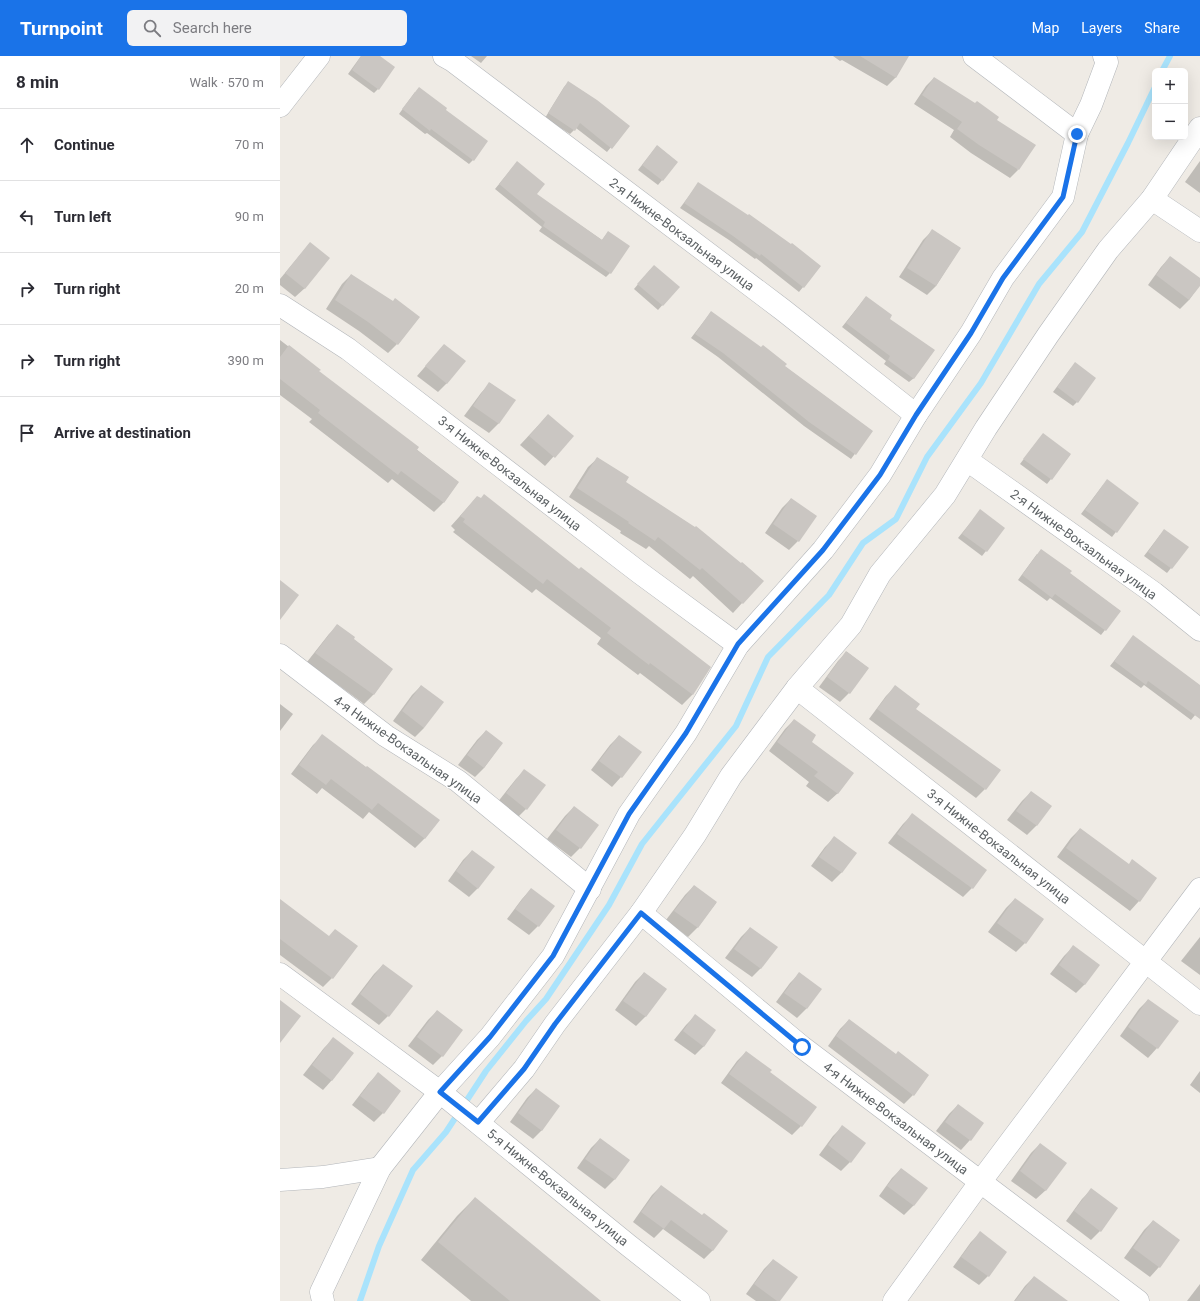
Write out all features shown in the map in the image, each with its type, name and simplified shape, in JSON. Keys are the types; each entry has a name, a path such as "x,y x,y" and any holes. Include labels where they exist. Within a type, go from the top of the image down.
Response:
{"street":[{"path":"280,106 319,56"},
{"name":"2-я Нижне-Вокзальная улица","path":"444,56 770,301 916,415"},
{"path":"974,56 1077,134"},
{"path":"323,1301 321,1292 380,1168 440,1092 490,1037 553,956 629,814 686,733 738,644 823,550 880,475 916,415 971,333 1003,278 1063,197 1077,134 1091,105 1107,62 1104,56"},
{"path":"478,1122 524,1069 555,1024 641,913 695,836 731,776 797,688 851,625 880,574 945,495 1048,334 1108,250 1152,199 1200,128"},
{"path":"1152,199 1200,231"},
{"name":"3-я Нижне-Вокзальная улица","path":"280,305 348,349 640,573 738,644"},
{"name":"2-я Нижне-Вокзальная улица","path":"967,460 1154,593 1200,630"},
{"name":"4-я Нижне-Вокзальная улица","path":"280,655 386,736 458,781 590,889"},
{"name":"3-я Нижне-Вокзальная улица","path":"797,688 1200,1004"},
{"path":"894,1301 981,1181 1200,889"},
{"name":"4-я Нижне-Вокзальная улица","path":"641,913 802,1047 1138,1301"},
{"name":"5-я Нижне-Вокзальная улица","path":"280,974 440,1092 699,1301"},
{"path":"280,1180 323,1177 380,1168"}],"building":[{"path":"361,56 380,56 395,67 379,90 352,70"},
{"path":"860,56 909,56 896,78"},
{"path":"934,77 975,103 977,101 999,117 997,120 1036,145 1019,170 979,145 957,129 962,122 922,95"},
{"path":"568,81 597,100 630,126 612,149 580,123 575,131 548,113"},
{"path":"419,87 447,108 446,110 488,141 474,161 431,129 430,131 402,109"},
{"path":"657,145 678,162 663,181 642,165"},
{"path":"517,161 545,184 537,194 602,240 608,231 630,246 611,274 543,226 545,222 499,184"},
{"path":"698,182 748,215 749,214 791,244 792,243 821,266 804,288 761,254 760,256 684,203"},
{"path":"932,229 961,248 936,286 907,268"},
{"path":"310,242 330,258 305,289 285,273"},
{"path":"1170,256 1200,278 1200,286 1189,300 1156,275"},
{"path":"654,265 680,287 663,306 637,284"},
{"path":"351,274 393,301 395,298 420,317 398,345 368,322 335,300"},
{"path":"866,296 892,315 890,319 935,350 914,379 888,360 890,356 846,323"},
{"path":"711,311 761,347 763,345 787,364 785,366 873,431 856,455 809,422 723,353 695,334"},
{"path":"444,344 466,361 447,384 425,366"},
{"path":"289,345 321,370 319,371 419,447 417,450 459,482 444,503 401,471 398,475 318,413 320,410 280,379 280,357"},
{"path":"1075,362 1096,378 1078,403 1057,387"},
{"path":"489,382 516,400 499,424 473,406"},
{"path":"548,414 574,436 555,458 529,436"},
{"path":"1043,433 1071,454 1052,480 1023,459"},
{"path":"597,457 629,477 626,482 695,527 696,526 764,581 743,604 702,568 700,570 658,537 655,541 577,488"},
{"path":"1107,479 1139,503 1117,533 1085,510"},
{"path":"484,494 579,569 581,567 711,667 693,695 650,663 649,665 607,633 611,628 547,579 543,584 463,522 465,519 460,516 477,496 481,498"},
{"path":"791,498 817,516 799,542 773,524"},
{"path":"980,509 1005,528 987,552 962,534"},
{"path":"1164,529 1189,547 1172,569 1148,552"},
{"path":"1041,549 1072,571 1070,573 1121,611 1106,631 1055,594 1052,598 1022,575"},
{"path":"280,580 299,595 280,620"},
{"path":"337,624 393,669 374,695 315,653"},
{"path":"1133,635 1200,685 1200,719 1148,681 1146,685 1114,661"},
{"path":"846,651 869,668 850,694 827,677"},
{"path":"421,685 444,702 424,728 402,711"},
{"path":"895,685 920,704 916,709 1001,770 986,790 877,709"},
{"path":"794,719 816,735 812,742 854,773 838,794 814,776 818,772 777,742"},
{"path":"486,730 503,743 484,768 467,755"},
{"path":"322,734 440,820 425,839 378,803 372,810 331,779 326,785 299,765"},
{"path":"619,735 642,752 622,778 599,761"},
{"path":"524,769 546,785 527,810 506,793"},
{"path":"1031,791 1052,806 1037,826 1016,811"},
{"path":"574,806 599,825 581,849 556,830"},
{"path":"912,813 987,870 973,889 897,834"},
{"path":"1080,828 1129,864 1132,859 1157,878 1140,902 1066,848"},
{"path":"834,836 857,853 842,873 819,857"},
{"path":"472,850 495,867 478,889 456,871"},
{"path":"694,885 717,902 698,928 674,911"},
{"path":"531,888 555,906 539,927 515,909"},
{"path":"1015,898 1044,919 1026,944 997,923"},
{"path":"280,899 329,936 335,929 358,946 333,979 280,939"},
{"path":"750,927 778,947 761,969 734,949"},
{"path":"1073,945 1100,965 1085,985 1059,965"},
{"path":"383,964 413,986 389,1017 360,994"},
{"path":"644,972 667,989 646,1017 623,1001"},
{"path":"799,972 822,989 807,1009 784,993"},
{"path":"1148,999 1179,1021 1158,1049 1128,1027"},
{"path":"280,1000 301,1016 280,1043"},
{"path":"437,1010 463,1030 443,1057 417,1037"},
{"path":"695,1014 716,1030 704,1047 683,1031"},
{"path":"849,1019 896,1054 898,1051 929,1075 914,1096 836,1036"},
{"path":"333,1037 354,1053 332,1081 312,1065"},
{"path":"746,1051 772,1070 770,1072 817,1107 802,1127 729,1074"},
{"path":"378,1072 401,1091 384,1114 360,1096"},
{"path":"536,1088 560,1106 542,1131 518,1113"},
{"path":"958,1104 984,1123 971,1141 945,1122"},
{"path":"842,1125 866,1143 851,1163 828,1145"},
{"path":"600,1138 630,1160 615,1180 585,1159"},
{"path":"1040,1143 1067,1163 1046,1191 1020,1171"},
{"path":"901,1168 928,1188 914,1206 887,1186"},
{"path":"661,1185 702,1215 704,1213 728,1231 713,1251 671,1220 664,1229 641,1212"},
{"path":"1091,1188 1118,1208 1101,1232 1074,1211"},
{"path":"475,1197 601,1301 510,1301 438,1242"},
{"path":"1153,1220 1180,1240 1160,1268 1133,1248"},
{"path":"980,1231 1007,1252 989,1277 961,1257"},
{"path":"773,1259 798,1277 780,1301 777,1301 754,1284"},
{"path":"1034,1276 1068,1301 1015,1301"}],"waterway":[{"path":"1164,68 1170,56"},
{"path":"360,1301 379,1246 413,1170 446,1132 486,1071 526,1021 546,999 609,905 642,844 736,726 768,657 829,595 863,543 896,519 927,457 981,383 1039,284 1082,232 1152,93"}],"route":[{"path":"802,1047 641,913 555,1024 524,1069 478,1122 440,1092 490,1037 553,956 629,814 686,733 738,644 823,550 880,475 916,415 971,333 1003,278 1063,197 1077,134"}]}
